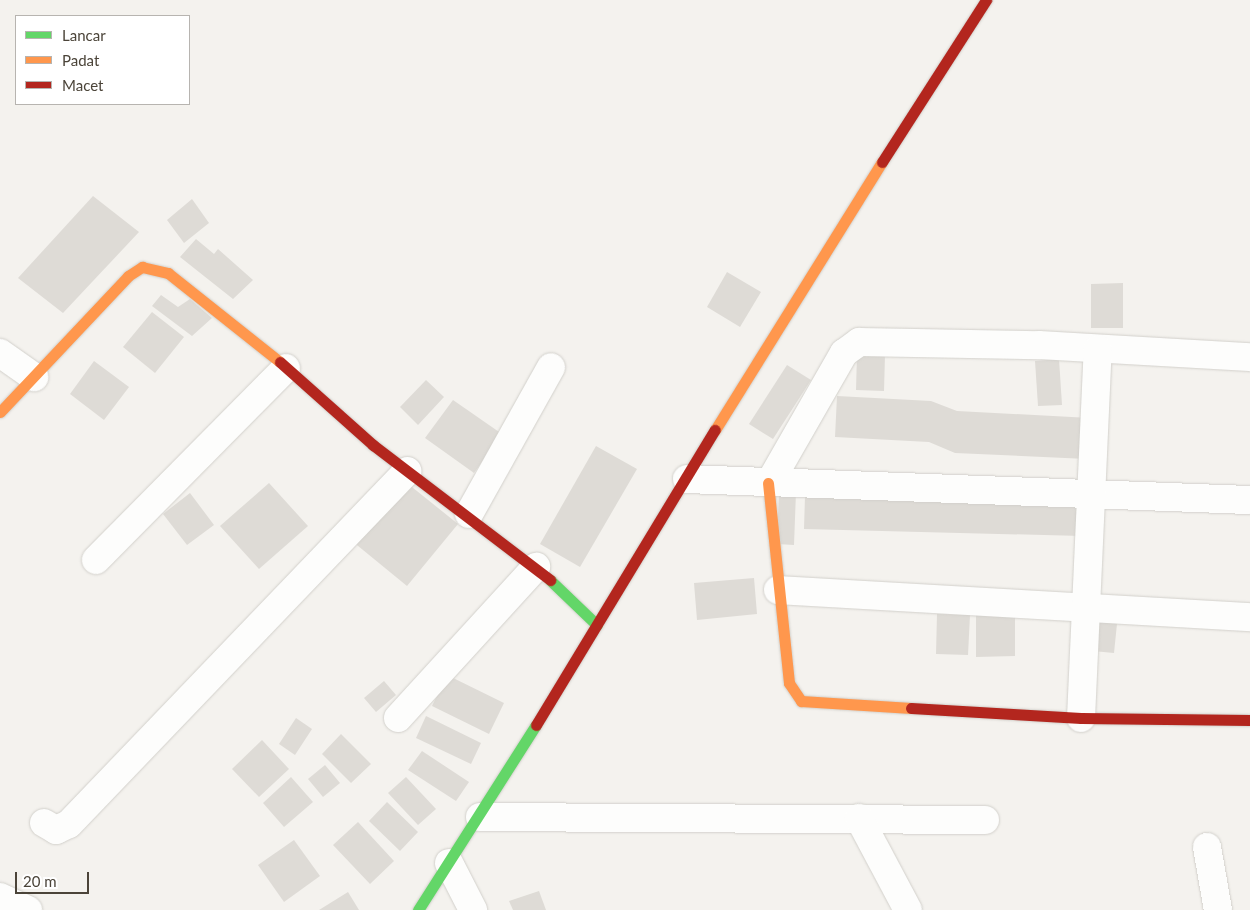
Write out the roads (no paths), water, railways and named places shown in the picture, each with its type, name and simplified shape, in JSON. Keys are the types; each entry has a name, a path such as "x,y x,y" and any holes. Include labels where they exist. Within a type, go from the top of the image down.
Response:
{"street":[{"path":"418,910 480,817 687,479 799,291 986,0"},
{"path":"0,412 128,276 142,267 168,273 408,470 470,514 536,568 597,625"},
{"path":"1250,357 859,342 844,352 769,483 788,683 801,701 1081,718 1250,720"},
{"path":"1081,718 1083,607 1098,350"},
{"path":"0,353 34,377"},
{"path":"96,560 286,368"},
{"path":"470,514 551,368"},
{"path":"44,823 56,830 69,824 408,470"},
{"path":"687,479 1250,500"},
{"path":"398,718 536,568"},
{"path":"778,590 1250,617"},
{"path":"480,817 985,820"},
{"path":"859,818 908,910"},
{"path":"1207,847 1218,910"},
{"path":"449,863 473,910"},
{"path":"0,897 28,910"}]}
